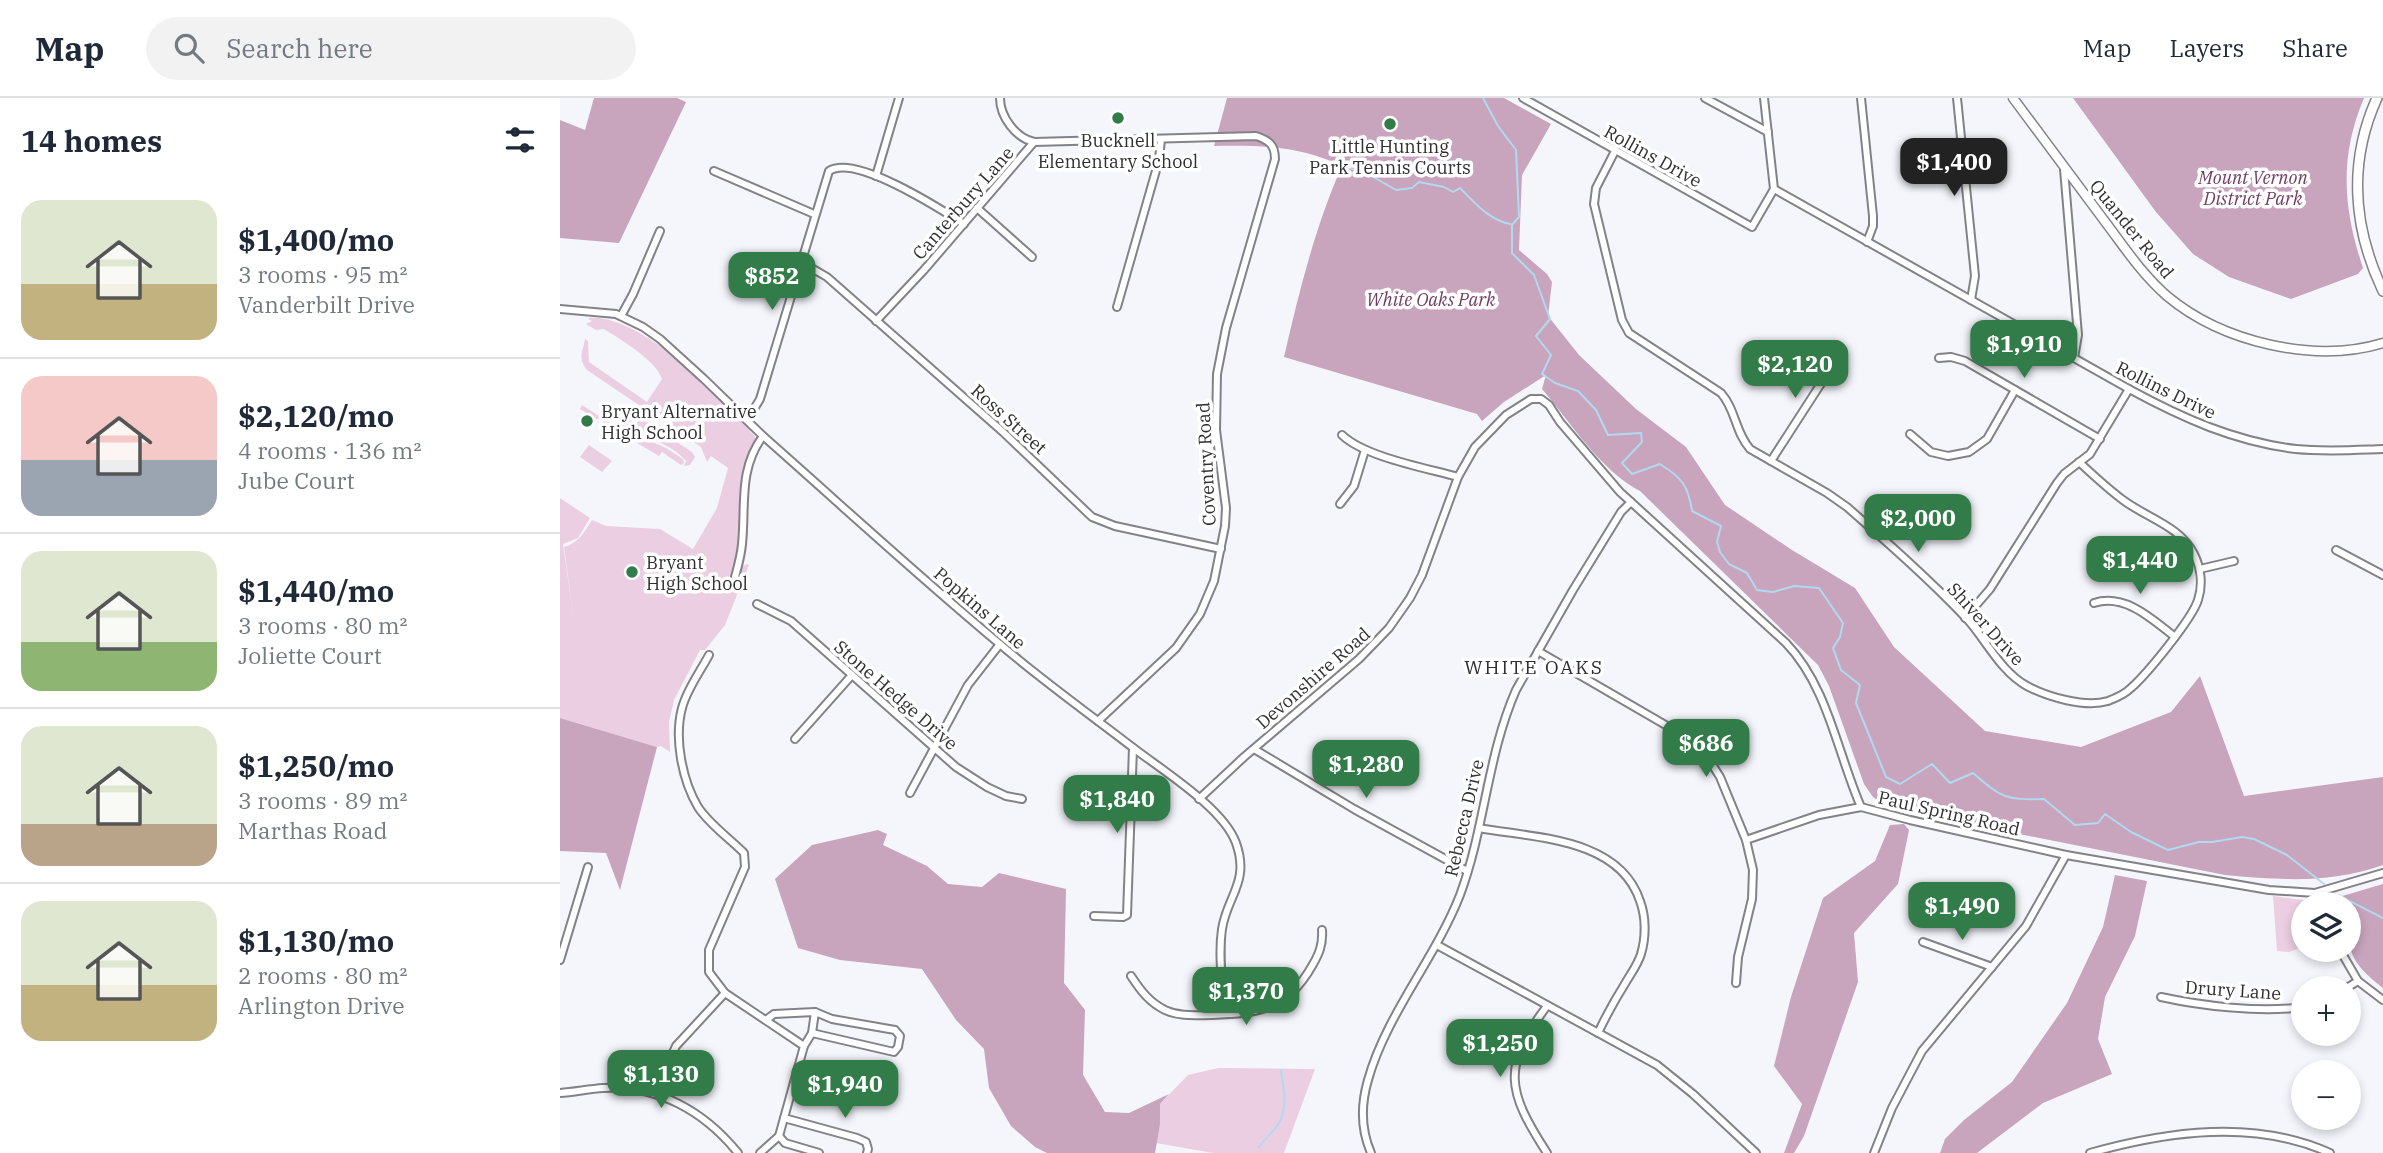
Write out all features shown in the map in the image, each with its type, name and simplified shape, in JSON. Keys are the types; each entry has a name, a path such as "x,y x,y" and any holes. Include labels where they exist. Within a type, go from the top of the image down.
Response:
{"main road":[{"path":"2376,98 2361,146 2357,197 2369,256 2383,291"}],"street":[{"path":"876,176 899,98"},
{"path":"1000,98 1001,108 1011,126 1024,139 1034,142"},
{"name":"Rollins Drive","path":"1523,98 1752,227 1774,189 2183,417 2261,443 2299,449 2383,449"},
{"path":"1705,98 1768,132"},
{"path":"1764,98 1774,189"},
{"path":"1861,98 1873,216 1873,226 1867,242"},
{"path":"1957,98 1975,276 1971,300"},
{"name":"Quander Road","path":"2013,98 2064,169 2153,283 2176,303 2204,319 2248,338 2292,349 2333,353 2383,343"},
{"name":"Canterbury Lane","path":"876,321 1034,142 1256,136"},
{"name":"Coventry Road","path":"1098,721 1167,658 1186,636 1210,592 1221,549 1226,508 1216,430 1217,374 1226,328 1275,159 1274,147 1269,141 1256,136"},
{"path":"1117,307 1159,160 1161,139"},
{"name":"Shiver Drive","path":"1615,151 1596,188 1594,204 1623,323 1634,337 1721,393 1732,407 1739,432 1750,449 1847,506 1965,618 2019,681 2034,689 2079,703 2109,701 2126,692 2193,613 2201,590 2200,569"},
{"path":"748,419 761,399 826,175 833,168 843,167 895,183 964,223"},
{"path":"2064,169 2078,335 2074,358"},
{"path":"714,171 814,214"},
{"path":"977,208 1032,257"},
{"path":"621,316 660,231"},
{"name":"Ross Street","path":"801,262 827,277 1003,432 1092,517 1115,526 1221,549"},
{"name":"Popkins Lane","path":"560,309 621,316 660,339 763,436 1000,644 1199,799 1228,828 1236,842 1240,858 1239,879 1221,932 1224,1014"},
{"path":"1772,461 1831,368 1837,345"},
{"path":"1939,358 1951,357 1965,361 2100,439"},
{"path":"1965,618 2002,573 2057,483 2090,454 2129,389"},
{"path":"1910,434 1926,450 1942,456 1969,452 1987,439 2015,390"},
{"name":"Devonshire Road","path":"1199,799 1254,748 1359,659 1397,617 1422,575 1458,477 1475,447 1493,427 1522,404 1531,399 1541,399"},
{"name":"Paul Spring Road","path":"1541,399 1549,405 1603,474 1800,659 1819,693 1861,807 2066,855 2269,890 2300,892"},
{"path":"1342,435 1365,450 1458,477"},
{"path":"735,577 742,545 745,473 751,454 763,436"},
{"path":"1340,504 1354,486 1365,450"},
{"path":"2079,462 2123,500 2176,532 2189,545 2200,569 2234,561"},
{"name":"Rebecca Drive","path":"1371,1153 1365,1137 1363,1113 1368,1077 1391,1027 1454,910 1479,828 1503,723 1516,690 1604,539 1621,512 1631,502"},
{"path":"2336,550 2383,575"},
{"path":"2094,603 2107,600 2126,604 2148,616 2175,637"},
{"name":"Stone Hedge Drive","path":"757,604 790,621 935,749 975,780 1006,796 1021,799"},
{"path":"910,793 968,685 1000,644"},
{"path":"1538,651 1664,723 1696,747 1720,776 1746,840 1754,884 1738,957 1737,983"},
{"path":"709,655 682,707 680,746 691,794 699,809 744,853 745,867 709,950 709,972 725,993 804,1046"},
{"path":"795,739 852,675"},
{"path":"1094,916 1127,915 1133,748"},
{"path":"1254,748 1354,809 1467,871"},
{"path":"1746,840 1819,815 1861,807"},
{"path":"1479,828 1539,837 1588,850 1614,864 1632,883 1644,915 1642,951 1636,967 1598,1033"},
{"path":"1874,1153 1892,1108 1916,1061 1931,1039 2026,926 2066,855"},
{"path":"560,960 563,940 588,867"},
{"name":"Paul Spring Road","path":"2318,892 2383,873"},
{"path":"1131,976 1145,997 1167,1011 1187,1016 1263,1010 1292,993 1305,978 1319,953 1322,930"},
{"path":"1923,942 1992,967"},
{"path":"1437,944 1646,1059 1668,1074 1756,1153"},
{"path":"2361,983 2383,1000"},
{"path":"658,1095 676,1046 725,993"},
{"name":"Drury Lane","path":"2161,997 2198,1004 2291,1007"},
{"path":"1546,1153 1516,1097 1513,1078 1521,1046 1547,1006"},
{"path":"766,1020 774,1014 815,1012 832,1019 895,1030 900,1036 894,1052 812,1034"},
{"path":"760,1153 779,1136 804,1046 812,1034 815,1012"},
{"path":"561,1093 624,1088 658,1095 685,1106 707,1120 738,1153"},
{"path":"784,1118 857,1138 866,1142 867,1153"},
{"path":"2090,1153 2183,1133 2216,1131 2273,1136 2330,1153"},
{"path":"779,1136 785,1143 819,1153"}],"shaded area":[{"path":"589,318 610,320 633,329 657,344 704,382 756,438 741,478 740,533 735,577 739,576 743,566 749,565 725,625 705,650 700,650 674,700 669,722 670,752 661,746 560,718 560,498 590,518 578,538 563,544 574,620 564,547 577,540 592,520 606,526 660,529 693,549 717,508 728,468 711,456 707,462 701,447 587,370 581,358 585,339 588,341 589,362 647,402 662,379 653,365 637,351 604,329 596,330 586,324 592,321"},
{"path":"582,405 613,425 666,448 683,459 684,463 681,465 662,452 659,456 580,409"},
{"path":"627,413 633,413 692,452 695,457 690,465 684,466 686,461 664,444 619,426"},
{"path":"589,445 612,461 602,472 580,457"},
{"path":"2273,896 2291,898 2291,951 2277,951"},
{"path":"1218,1068 1315,1069 1284,1153 1213,1153 1156,1143 1160,1104 1188,1075"}],"green space":[{"path":"594,98 677,98 686,102 619,243 560,238 560,120 585,130"},
{"name":"White Oaks Park","path":"1227,98 1504,98 1551,124 1522,175 1519,250 1547,274 1552,282 1548,316 1579,355 1636,409 1686,447 1725,505 1855,588 1894,647 1985,731 2081,747 2171,712 2200,676 2244,796 2383,777 2383,865 2324,878 2285,879 2225,875 1889,808 1873,797 1864,784 1829,686 1818,665 1640,491 1600,459 1542,389 1546,375 1504,402 1482,421 1477,414 1284,357 1316,236 1342,166 1311,154 1280,148 1214,146"},
{"name":"Mount Vernon District Park","path":"2073,98 2364,98 2350,141 2347,162 2351,224 2363,268 2358,274 2291,299 2229,277 2193,254 2156,212"},
{"path":"560,718 657,747 620,890 606,853 560,851"},
{"path":"1904,824 1909,830 1898,884 1854,933 1858,982 1804,1136 1794,1153 1784,1153 1802,1104 1774,1066 1791,997 1823,898 1875,861 1890,825"},
{"path":"878,830 887,834 883,845 927,866 948,884 982,887 999,873 1066,889 1064,983 1085,1010 1083,1075 1105,1112 1129,1113 1169,1094 1160,1104 1155,1153 1047,1153 1035,1147 1011,1126 989,1088 984,1049 956,1020 922,969 840,960 798,948 775,879 812,845"},
{"path":"2115,875 2147,881 2135,936 2105,997 2098,1039 2112,1074 2043,1103 1977,1153 1940,1153 1945,1139 1964,1120 2012,1082 2067,1003 2103,927"},
{"path":"2383,884 2383,988 2357,962 2361,962 2361,892 2356,892"}],"waterway":[{"path":"1483,98 1498,126 1516,150 1519,217 1512,225 1512,253 1534,275 1550,319 1536,336 1551,355 1542,374 1555,383 1578,391 1596,410 1608,435 1641,433 1642,442 1622,463 1632,474 1660,464 1679,478 1686,488 1692,511 1721,526 1717,542 1720,552 1729,564 1747,573 1757,590 1773,592 1794,586 1819,588 1843,623 1840,637 1833,648 1841,670 1860,685 1856,703 1886,777 1900,784 1932,764 1950,783 1973,773 2005,796 2044,799 2075,825 2098,823 2105,814 2131,832 2168,850 2199,842 2242,837 2254,839 2287,855 2324,884"},
{"path":"1333,149 1349,168 1361,170 1396,190 1412,188 1419,182 1444,187 1453,192 1460,188 1489,215 1511,224"},
{"path":"2361,907 2383,918"},
{"path":"1259,1147 1276,1128 1284,1109 1281,1070"}],"place":[{"name":"Bucknell Elementary School","path":"1118,118"},
{"name":"Little Hunting Park Tennis Courts","path":"1390,124"},
{"name":"Bryant Alternative High School","path":"587,421"},
{"name":"Bryant High School","path":"632,572"}],"district":[{"name":"WHITE OAKS","path":"1534,667"}]}
